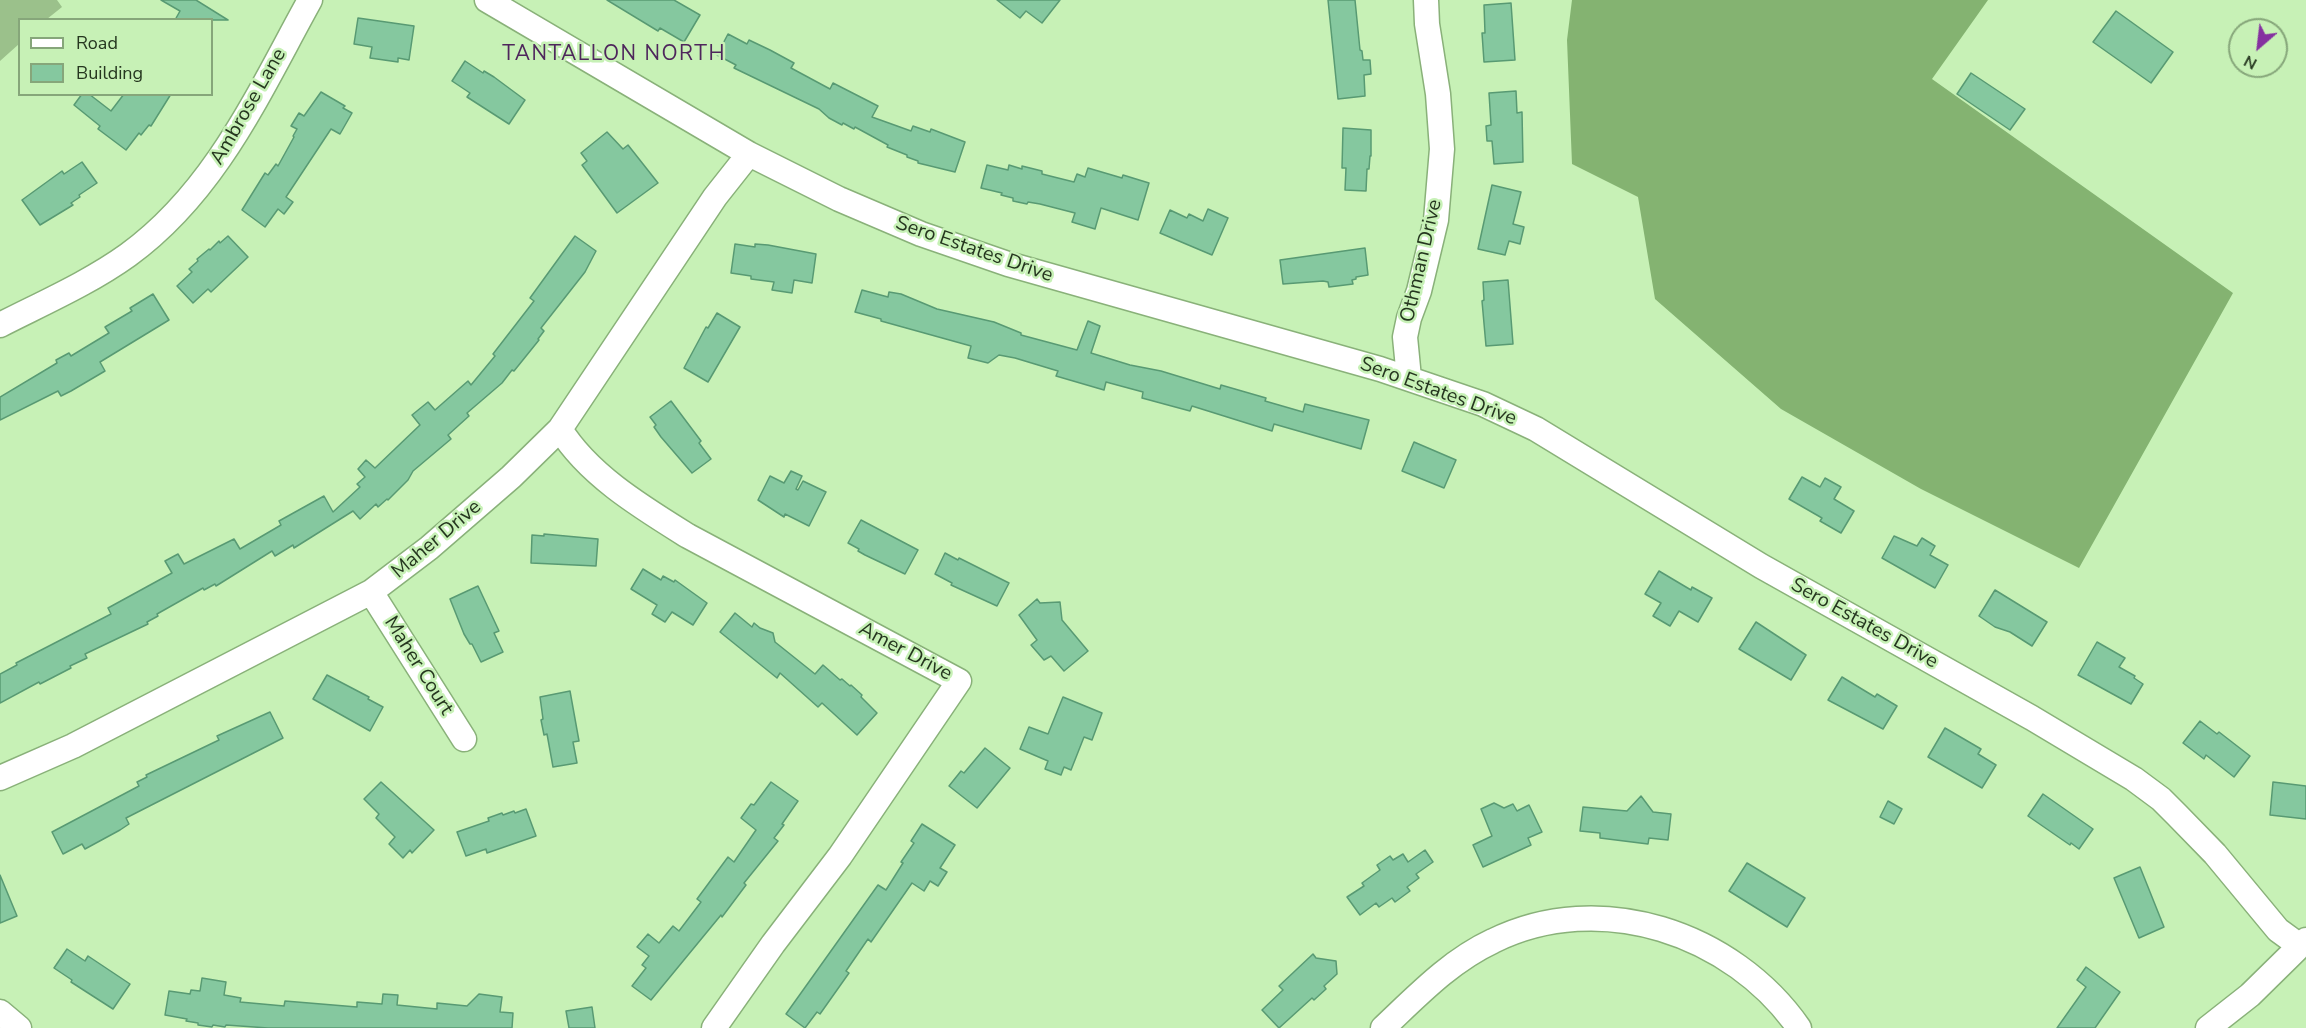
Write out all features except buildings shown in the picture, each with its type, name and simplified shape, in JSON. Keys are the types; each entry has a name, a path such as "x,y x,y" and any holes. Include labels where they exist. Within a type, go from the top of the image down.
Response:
{"street":[{"name":"Ambrose Lane","path":"0,325 110,267 130,254 171,218 208,176 244,123 310,0"},
{"name":"Sero Estates Drive","path":"487,0 749,154 839,199 932,238 1008,264 1410,378 1483,404 1536,429 1770,571 2134,778 2161,799 2215,854 2278,930 2303,943"},
{"name":"Othman Drive","path":"1410,378 1405,337 1408,318 1419,291 1436,220 1442,149 1438,94 1427,24 1426,0"},
{"name":"Maher Drive","path":"0,778 73,746 371,592 392,578 465,518 560,429 715,196 749,154"},
{"name":"Amer Drive","path":"560,429 566,439 601,475 668,524 959,681 840,856 766,953 714,1028"},
{"name":"Maher Court","path":"371,592 464,739"},
{"path":"1383,1028 1436,978 1466,956 1493,941 1520,929 1581,918 1613,919 1653,926 1704,946 1740,967 1760,982 1783,1006 1799,1028"},
{"path":"2208,1028 2250,995 2303,943"},
{"path":"0,1012 19,1028"}],"green space":[{"path":"0,0 57,0 62,7 48,18 18,18 18,45 0,61"},
{"path":"1572,0 1988,0 1932,79 2233,293 2079,568 1921,489 1781,409 1655,299 1638,197 1572,164 1567,40"}],"district":[{"name":"TANTALLON NORTH","path":"614,55"}]}
